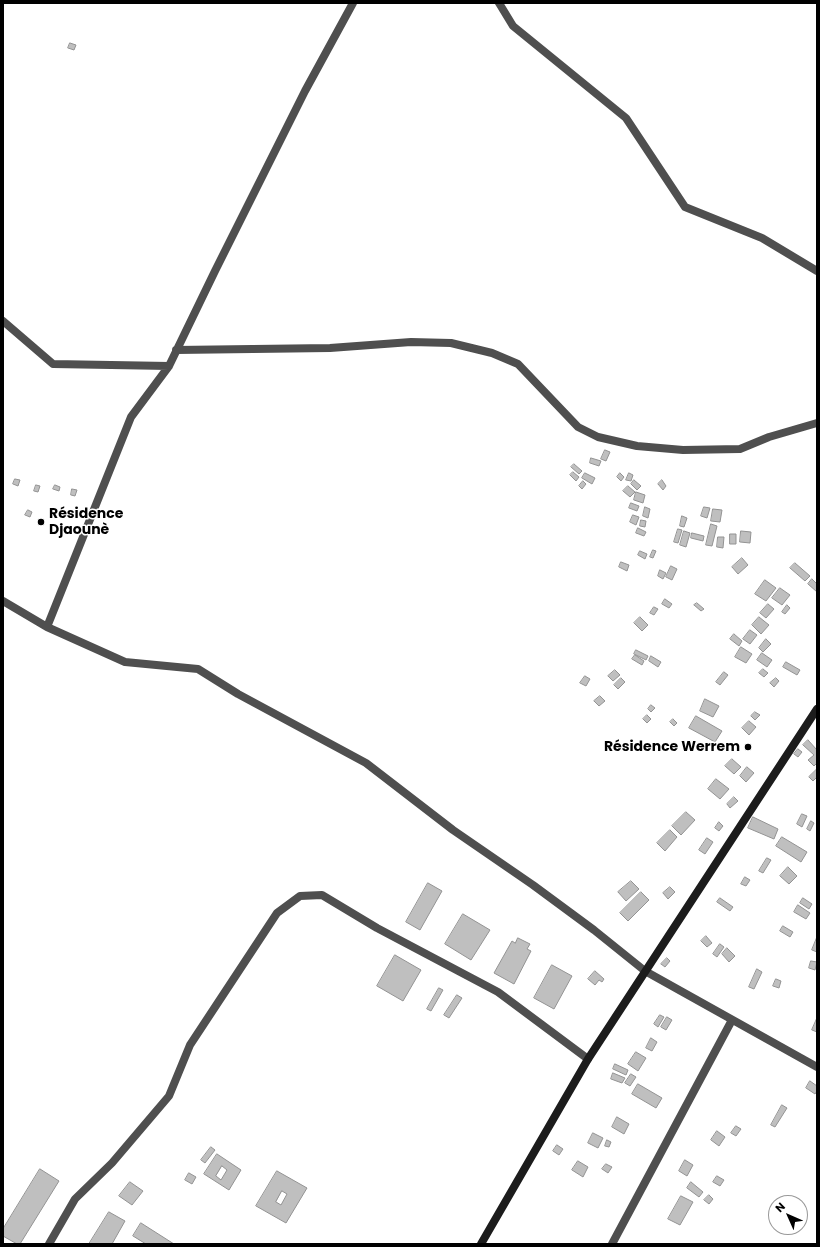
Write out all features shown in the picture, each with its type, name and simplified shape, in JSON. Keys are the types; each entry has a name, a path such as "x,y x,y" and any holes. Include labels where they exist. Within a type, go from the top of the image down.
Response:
{"street":[{"path":"48,627 131,417 169,366 306,91 353,3"},
{"path":"499,3 513,26 626,118 685,207 762,238 817,271"},
{"path":"3,321 53,364 169,366"},
{"path":"176,350 330,348 411,342 451,343 492,352 518,364 578,427 598,438 637,446 683,450 740,448 768,437 817,423"},
{"path":"3,602 48,627 126,662 198,669 238,694 366,762 452,830 533,885 594,930 645,972 817,1067"},
{"path":"481,1244 588,1059 817,709"},
{"path":"49,1244 75,1199 112,1163 170,1096 190,1045 277,913 300,896 322,895 377,928 498,992 588,1059"},
{"path":"612,1244 732,1020"}],"building":[{"path":"70,43 76,45 74,50 68,48"},
{"path":"605,450 610,452 606,461 601,459"},
{"path":"591,458 601,461 599,466 590,463"},
{"path":"574,464 582,471 579,474 571,467"},
{"path":"573,472 579,477 576,481 570,475"},
{"path":"585,473 595,478 592,484 582,478"},
{"path":"620,473 624,477 621,481 617,477"},
{"path":"629,473 633,475 631,481 626,480"},
{"path":"15,479 20,480 18,486 13,484"},
{"path":"634,480 641,486 637,490 631,484"},
{"path":"662,480 666,486 663,490 658,484"},
{"path":"583,481 586,484 582,489 579,486"},
{"path":"36,485 40,486 38,492 34,491"},
{"path":"55,485 60,487 59,491 53,489"},
{"path":"628,486 635,492 630,497 623,491"},
{"path":"72,489 77,490 75,496 71,495"},
{"path":"636,492 645,495 643,503 634,500"},
{"path":"631,503 639,506 637,511 629,508"},
{"path":"645,507 650,509 648,518 643,516"},
{"path":"704,507 710,508 707,518 701,516"},
{"path":"713,509 722,510 720,522 711,521"},
{"path":"28,510 32,512 30,517 25,515"},
{"path":"633,515 639,517 636,525 630,522"},
{"path":"682,516 687,518 684,527 680,526"},
{"path":"641,520 646,521 645,527 640,526"},
{"path":"711,524 717,526 712,546 706,545"},
{"path":"638,528 646,532 644,536 636,533"},
{"path":"678,529 682,530 678,543 674,542"},
{"path":"684,531 690,533 686,547 680,545"},
{"path":"741,531 751,532 750,543 740,542"},
{"path":"692,533 704,536 703,541 691,538"},
{"path":"730,534 736,534 736,544 730,544"},
{"path":"718,537 724,537 723,548 717,547"},
{"path":"653,550 656,551 653,558 650,557"},
{"path":"640,551 647,554 645,559 638,555"},
{"path":"742,558 748,565 738,574 732,567"},
{"path":"621,562 629,565 627,571 619,567"},
{"path":"795,563 810,576 805,581 790,568"},
{"path":"671,566 677,569 672,580 666,577"},
{"path":"660,570 666,573 663,579 658,576"},
{"path":"812,579 817,584 817,592 808,584"},
{"path":"765,580 776,588 766,601 755,594"},
{"path":"780,588 790,595 782,605 772,598"},
{"path":"665,599 672,604 669,608 662,604"},
{"path":"697,603 704,609 701,611 694,605"},
{"path":"768,604 774,609 766,618 760,613"},
{"path":"787,605 790,608 785,614 782,612"},
{"path":"654,607 658,609 654,615 650,613"},
{"path":"640,617 648,625 642,631 634,623"},
{"path":"759,617 769,625 761,634 752,625"},
{"path":"750,630 757,635 750,644 743,639"},
{"path":"734,634 742,641 739,646 730,639"},
{"path":"766,639 771,644 763,652 759,648"},
{"path":"741,647 752,654 746,663 735,657"},
{"path":"636,650 648,656 646,660 634,654"},
{"path":"762,653 772,660 767,667 757,660"},
{"path":"635,655 644,661 642,665 632,659"},
{"path":"651,656 661,662 658,667 649,661"},
{"path":"786,662 800,670 797,675 783,667"},
{"path":"763,669 768,673 764,677 759,673"},
{"path":"615,670 620,675 613,681 608,676"},
{"path":"724,672 728,675 720,685 716,682"},
{"path":"585,676 590,679 586,686 580,683"},
{"path":"621,678 625,682 618,689 614,685"},
{"path":"776,678 779,681 774,687 770,683"},
{"path":"600,696 605,701 599,706 594,701"},
{"path":"705,699 719,706 713,717 700,711"},
{"path":"651,705 655,708 651,712 648,709"},
{"path":"755,712 760,715 755,720 751,716"},
{"path":"647,715 651,719 647,723 643,719"},
{"path":"696,716 722,731 715,742 689,728"},
{"path":"673,719 677,723 674,726 670,722"},
{"path":"749,721 756,727 749,735 742,728"},
{"path":"808,740 817,750 817,763 814,766 808,760 814,755 803,745"},
{"path":"798,749 802,752 798,757 794,754"},
{"path":"732,759 741,767 734,774 725,766"},
{"path":"747,767 754,773 746,782 740,776"},
{"path":"817,769 817,777 813,781 809,777"},
{"path":"716,779 729,789 720,799 708,789"},
{"path":"734,797 738,801 730,808 727,804"},
{"path":"686,812 695,820 681,835 672,826"},
{"path":"802,814 807,816 802,827 797,824"},
{"path":"753,817 778,829 774,839 748,828"},
{"path":"811,821 814,823 810,831 807,829"},
{"path":"719,822 723,826 719,831 715,828"},
{"path":"670,830 677,837 665,851 657,843"},
{"path":"782,837 807,852 801,862 776,846"},
{"path":"707,838 713,842 705,854 699,850"},
{"path":"767,858 771,860 763,873 759,871"},
{"path":"788,867 797,876 789,884 780,876"},
{"path":"745,877 750,880 746,886 741,884"},
{"path":"631,881 639,889 626,901 618,892"},
{"path":"428,883 442,891 420,930 406,922"},
{"path":"670,887 675,892 668,899 663,893"},
{"path":"641,892 649,900 628,921 620,913"},
{"path":"720,898 733,907 730,911 717,902"},
{"path":"803,898 812,904 809,909 800,903"},
{"path":"798,905 810,913 806,919 794,912"},
{"path":"463,914 490,930 471,960 445,944"},
{"path":"783,926 793,932 790,937 780,931"},
{"path":"706,936 712,943 707,947 701,941"},
{"path":"817,937 817,952 812,950"},
{"path":"518,938 530,944 527,949 531,951 514,984 494,973 512,941 515,943"},
{"path":"720,944 724,947 717,957 713,954"},
{"path":"727,948 735,956 729,962 722,954"},
{"path":"395,955 421,970 403,1001 377,986"},
{"path":"667,958 670,961 665,967 661,964"},
{"path":"811,961 817,962 815,970 809,968"},
{"path":"552,965 572,976 554,1009 534,998"},
{"path":"757,969 762,972 754,989 749,987"},
{"path":"595,971 604,979 602,982 599,980 595,985 588,979"},
{"path":"776,979 781,981 779,988 773,986"},
{"path":"439,988 443,990 431,1011 427,1009"},
{"path":"457,995 462,998 449,1018 444,1015"},
{"path":"660,1015 664,1017 658,1027 654,1024"},
{"path":"667,1017 672,1020 666,1030 661,1027"},
{"path":"817,1018 817,1032 812,1030"},
{"path":"651,1038 657,1042 652,1051 646,1048"},
{"path":"636,1052 646,1058 638,1071 628,1064"},
{"path":"615,1064 628,1070 626,1075 613,1069"},
{"path":"613,1073 625,1078 622,1083 611,1079"},
{"path":"631,1074 636,1077 630,1086 625,1083"},
{"path":"810,1081 817,1086 817,1091 815,1094 806,1088"},
{"path":"638,1084 662,1098 656,1108 632,1094"},
{"path":"782,1105 787,1108 775,1127 771,1125"},
{"path":"617,1117 629,1124 624,1134 612,1127"},
{"path":"736,1126 741,1129 736,1136 731,1133"},
{"path":"717,1131 725,1137 719,1146 711,1140"},
{"path":"593,1133 603,1138 598,1148 588,1143"},
{"path":"607,1140 611,1142 609,1147 605,1146"},
{"path":"557,1145 563,1149 559,1155 553,1151"},
{"path":"211,1147 215,1150 205,1163 201,1160"},
{"path":"217,1154 241,1170 229,1190 204,1174","holes":["222,1166 227,1170 221,1180 216,1176"]},
{"path":"685,1160 693,1165 687,1176 679,1171"},
{"path":"578,1161 588,1167 583,1177 572,1170"},
{"path":"606,1164 612,1167 608,1173 602,1169"},
{"path":"40,1169 59,1181 20,1244 17,1244 3,1236 3,1229"},
{"path":"277,1171 307,1188 286,1223 256,1206","holes":["282,1191 287,1194 281,1205 276,1202"]},
{"path":"189,1173 196,1177 192,1184 185,1180"},
{"path":"717,1176 724,1180 720,1186 713,1182"},
{"path":"130,1182 143,1191 132,1205 119,1196"},
{"path":"691,1182 703,1192 699,1197 687,1188"},
{"path":"709,1195 713,1199 709,1204 704,1200"},
{"path":"681,1196 693,1202 680,1225 668,1219"},
{"path":"109,1212 125,1221 112,1244 89,1244"},
{"path":"141,1223 174,1244 146,1244 133,1236"}],"place":[{"name":"Résidence Djaounè","path":"41,522"},
{"name":"Résidence Werrem","path":"748,747"}]}
